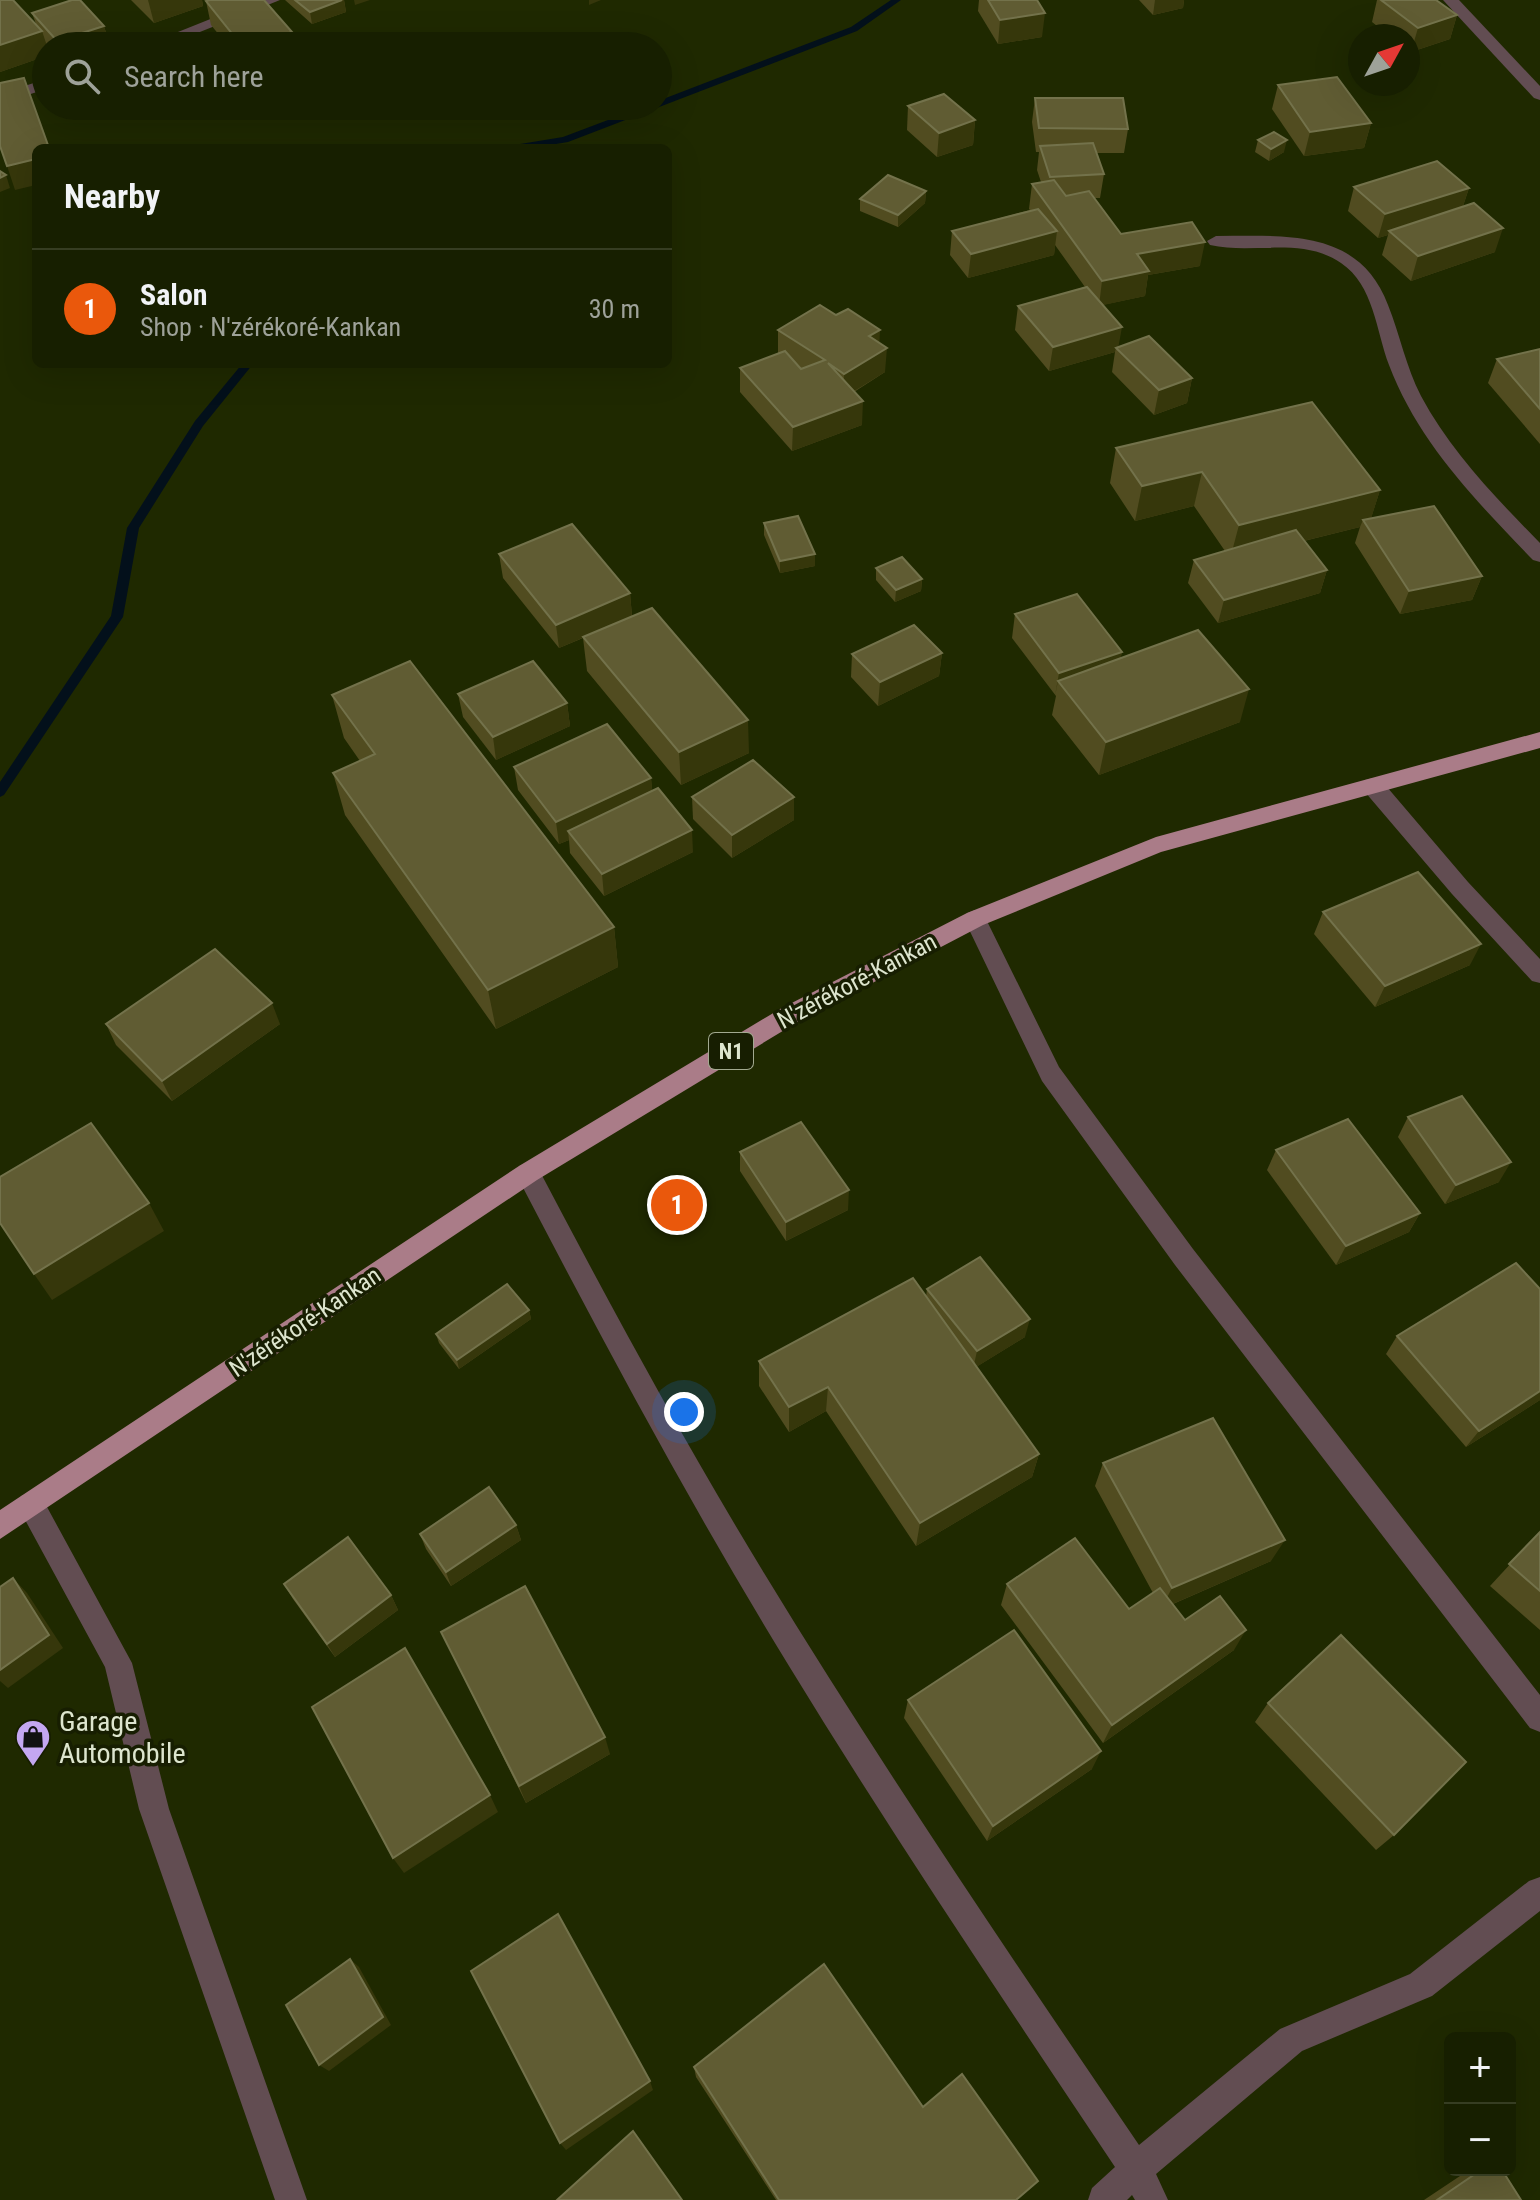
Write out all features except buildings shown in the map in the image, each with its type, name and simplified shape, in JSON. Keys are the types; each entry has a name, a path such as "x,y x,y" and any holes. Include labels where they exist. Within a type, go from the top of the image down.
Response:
{"highway":[{"name":"N'zérékoré-Kankan","path":"0,1526 528,1173 788,1016 975,919 1156,845 1540,740"}],"street":[{"path":"188,32 272,0"},
{"path":"1451,0 1540,95"},
{"path":"0,99 32,89"},
{"path":"1216,241 1304,244 1345,258 1367,276 1387,324 1398,366 1421,414 1466,479 1540,555"},
{"path":"1373,786 1460,888 1540,974"},
{"path":"975,919 1050,1074 1184,1257 1540,1718"},
{"path":"528,1173 629,1368 754,1583 946,1886 1136,2169 1152,2200"},
{"path":"31,1505 118,1663 154,1809 291,2200"},
{"path":"1104,2200 1136,2169 1291,2040 1421,1985 1540,1892"}],"waterway":[{"path":"672,99 854,29 897,0"},
{"path":"540,144 565,140 617,120"},
{"path":"0,792 117,617 133,528 199,424 245,368"}],"place":[{"name":"Salon","path":"677,1205"},
{"name":"Garage Automobile","path":"33,1768"}]}
